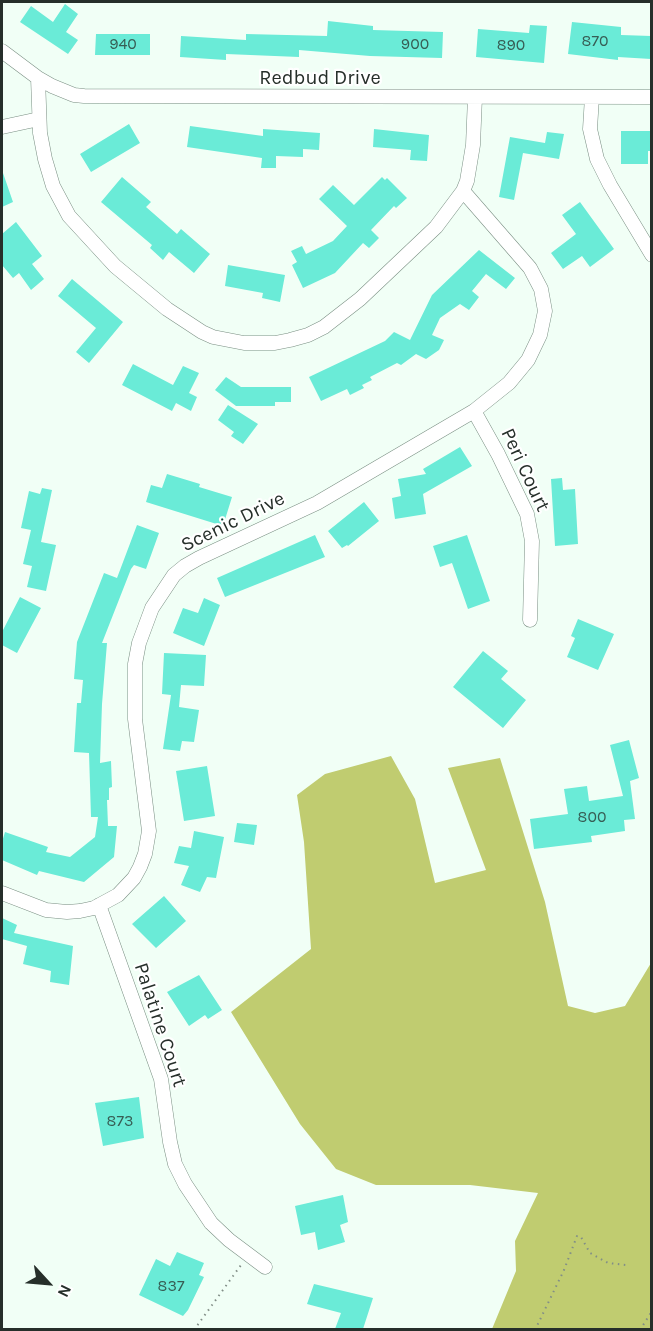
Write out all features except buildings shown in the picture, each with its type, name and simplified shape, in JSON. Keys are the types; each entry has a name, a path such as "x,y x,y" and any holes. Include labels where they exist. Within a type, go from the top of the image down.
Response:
{"street":[{"name":"Redbud Drive","path":"2,51 38,78 66,92 84,96 651,97"},
{"path":"38,78 40,133 48,172 69,216 115,266 167,309 202,332 235,342 275,343 290,340 308,335 335,320 436,227 463,191 467,181 473,145 475,98"},
{"path":"592,97 590,129 597,159 651,255"},
{"path":"2,127 39,119"},
{"name":"Scenic Drive","path":"2,893 34,906 57,911 80,911 108,901 126,887 140,867 146,854 149,821 135,719 135,664 139,643 152,608 174,575 200,558 317,503 474,411 509,384 528,360 540,335 545,311 541,289 530,268 463,191"},
{"name":"Peri Court","path":"474,411 527,513 532,541 530,620"},
{"name":"Palatine Court","path":"99,905 161,1079 170,1142 184,1184 211,1222 265,1267"}],"path":[{"path":"535,1329 564,1270 577,1236 581,1237 591,1253 608,1263 626,1265"},
{"path":"194,1329 248,1255"},
{"path":"640,1329 651,1311"}],"green space":[{"path":"391,756 415,799 435,883 486,870 448,768 500,758 545,902 568,1006 595,1013 625,1006 651,963 651,1329 492,1329 516,1271 515,1241 538,1193 470,1185 376,1185 336,1169 300,1124 231,1012 311,949 304,842 297,795 325,774"}]}
